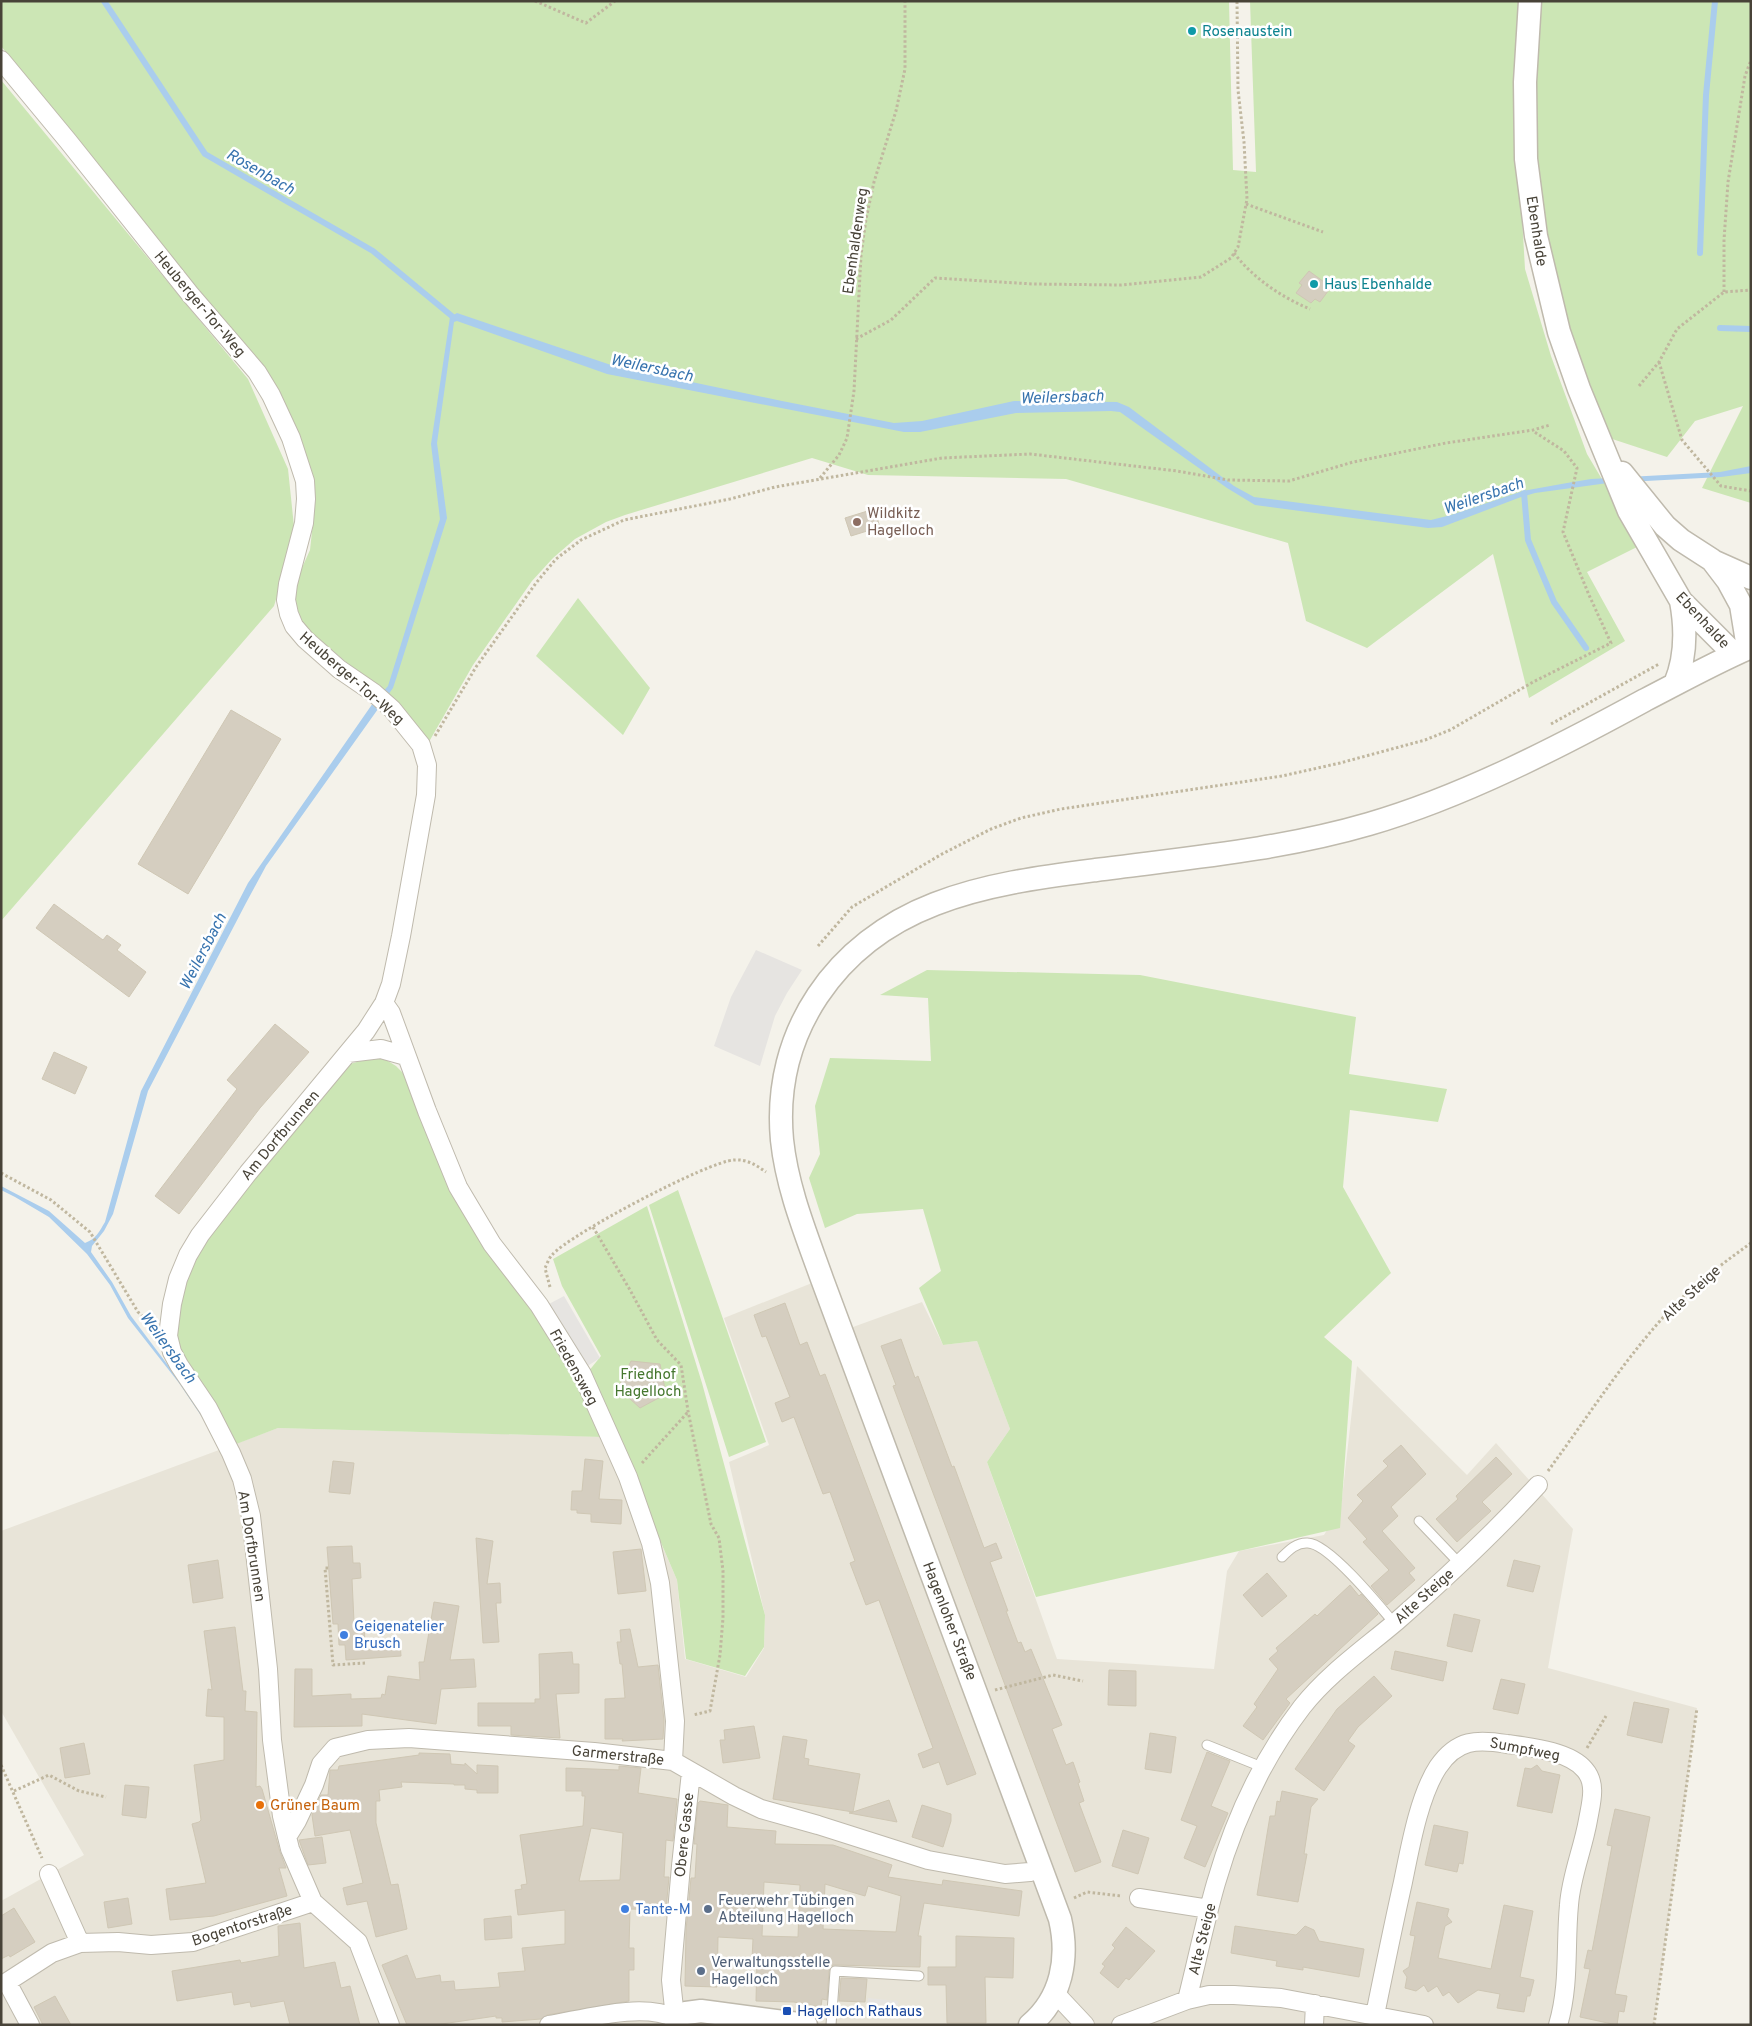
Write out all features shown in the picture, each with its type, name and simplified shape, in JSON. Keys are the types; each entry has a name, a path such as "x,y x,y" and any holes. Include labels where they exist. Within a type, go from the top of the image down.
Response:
{"street":[{"name":"Ebenhalde","path":"1530,1 1524,82 1526,159 1542,269 1559,332 1582,397 1629,511 1681,600 1744,650"},
{"name":"Heuberger-Tor-Weg","path":"1,60 190,294 257,372 272,395 291,438 305,481 304,522 288,584 286,600 294,626 305,639 339,669 374,693 392,709 416,736 425,754 428,779 426,795 401,936 384,1003"},
{"name":"Ebenhalde","path":"1605,450 1665,526 1681,540 1712,560 1728,581 1741,605 1744,650"},
{"path":"1712,560 1751,578"},
{"path":"1675,684 1682,661 1684,644 1684,617 1681,600"},
{"name":"Hagenloher Straße","path":"1030,2025 1043,2012 1055,1993 1062,1973 1065,1953 1064,1934 1056,1905 799,1213 790,1179 782,1142 782,1102 785,1075 796,1037 808,1010 830,979 858,950 891,925 951,898 994,887 1070,874 1230,852 1323,836 1372,823 1493,776 1744,650"},
{"name":"Am Dorfbrunnen","path":"384,1003 366,1031 226,1200 200,1235 188,1255 178,1279 172,1304 168,1336 172,1352 208,1408 231,1453 242,1479 251,1516 267,1659 272,1740 279,1794 294,1862 313,1902 358,1942 390,2025"},
{"name":"Friedensweg","path":"384,1003 390,1013 458,1187 492,1244 539,1305 582,1374 628,1477 650,1543 660,1583 675,1721 673,1761"},
{"path":"348,1053 381,1049 406,1056"},
{"name":"Alte Steige","path":"1186,2000 1209,1909 1229,1846 1262,1767 1285,1731 1322,1684 1460,1564 1508,1518 1538,1485"},
{"name":"Garmerstraße","path":"287,1837 297,1821 320,1764 335,1748 351,1742 385,1738 418,1739 594,1752 673,1761 761,1809 942,1864 1005,1874 1042,1869"},
{"name":"Sumpfweg","path":"1375,2015 1412,1835 1424,1799 1438,1768 1450,1751 1468,1741 1488,1740 1570,1758 1584,1769 1592,1785 1592,1803 1586,1834 1572,1884 1568,1923 1566,1985 1558,2025"},
{"name":"Obere Gasse","path":"673,2021 672,1980 691,1772"},
{"path":"49,1874 80,1943"},
{"path":"1139,1898 1209,1909"},
{"name":"Bogentorstraße","path":"30,2025 4,1984 52,1953 80,1943 118,1942 151,1945 192,1942 313,1902"},
{"path":"1055,1993 1085,2025"},
{"path":"1121,2025 1140,2016 1186,2000 1209,1995 1250,1995 1315,2004 1424,2025"},
{"path":"1314,2025 1315,2004"},
{"path":"549,2025 641,2011 667,2014 673,2021 686,2013 701,2011 806,2025"}],"lane":[{"path":"1419,1521 1460,1564"},
{"path":"1282,1558 1298,1544 1306,1542 1316,1544 1346,1570 1394,1623"},
{"path":"1207,1745 1262,1767"},
{"path":"831,2025 835,1971 919,1976"}],"path":[{"path":"535,1 586,23 615,1"},
{"name":"Ebenhaldenweg","path":"820,478 839,455 847,438 854,391 856,339 866,219 874,182 896,111 905,69 905,1"},
{"path":"856,339 891,320 935,278 1033,284 1121,285 1201,277 1231,258 1238,247 1246,204 1245,157 1238,90 1237,1"},
{"path":"1724,292 1724,240 1728,182 1745,76 1751,60"},
{"path":"1246,204 1322,232"},
{"path":"1234,253 1244,266 1267,285 1293,302 1310,309"},
{"path":"1639,386 1660,362 1677,329 1724,292 1751,290"},
{"path":"1660,362 1682,440 1721,486 1751,491"},
{"path":"425,754 476,667 536,583 556,559 581,540 624,520 820,478 942,458 1030,454 1177,471 1228,480 1289,481 1353,462 1533,430 1550,425"},
{"path":"818,946 852,907 957,845 991,829 1021,818 1061,809 1282,776 1425,740 1450,730 1533,682 1611,643 1563,532 1577,468 1564,451 1533,430"},
{"path":"1546,726 1645,673 1684,644"},
{"path":"539,1305 550,1287 545,1268 552,1255 592,1227 639,1201 703,1170 727,1161 746,1160 776,1179 790,1179"},
{"path":"1,1173 51,1200 90,1232 138,1312 168,1336"},
{"path":"592,1227 630,1290 657,1340 681,1364 688,1411 711,1524 719,1538 723,1571 723,1618 720,1655 710,1711 675,1721"},
{"name":"Alte Steige","path":"1538,1485 1625,1364 1659,1322 1699,1283 1751,1243"},
{"path":"628,1477 688,1411"},
{"path":"328,1568 324,1568 330,1609 333,1665 365,1663"},
{"path":"978,1695 1053,1675 1083,1681"},
{"path":"1654,2025 1697,1708"},
{"path":"1577,1764 1606,1716"},
{"path":"1,1764 49,1874"},
{"path":"14,1791 49,1775 79,1791 106,1797"},
{"path":"1056,1905 1087,1892 1139,1898"}],"shaded area":[{"path":"756,950 802,970 775,1016 760,1066 714,1046 731,997"},
{"path":"822,1279 842,1331 922,1302 943,1345 977,1341 1010,1429 987,1462 1057,1659 1214,1669 1227,1571 1239,1551 1324,1535 1341,1507 1357,1366 1467,1475 1496,1443 1573,1529 1548,1668 1697,1708 1654,2025 1,2025 1,1901 84,1855 1,1711 1,1531 278,1428 615,1437 677,1580 685,1659 746,1677 764,1648 765,1615 729,1462 769,1445 724,1318"},
{"path":"564,1296 600,1358 586,1367 549,1304"},
{"path":"868,1998 898,2001 897,2014 867,2011"}],"green space":[{"path":"1,1 1229,1 1233,170 1256,172 1250,1 1525,1 1516,112 1525,269 1551,356 1587,454 1641,545 1587,572 1625,641 1529,698 1493,554 1367,648 1306,621 1288,543 1066,479 868,475 812,458 625,515 606,522 575,539 553,558 532,581 473,665 426,747 394,707 352,667 302,625 297,615 292,590 310,550 314,513 308,468 287,410 1,46"},
{"path":"1530,1 1751,1 1751,503 1702,488 1743,406 1695,421 1667,457 1597,434 1536,236"},
{"path":"1,80 248,379 288,469 295,536 274,606 1,921"},
{"path":"578,598 650,688 623,735 536,656"},
{"path":"927,970 1140,975 1356,1017 1349,1074 1447,1089 1438,1122 1350,1110 1343,1187 1391,1273 1324,1337 1352,1361 1340,1528 1036,1597 987,1462 1010,1429 977,1341 943,1345 919,1288 941,1271 923,1209 857,1214 825,1228 809,1178 820,1154 815,1106 830,1058 931,1061 928,998 880,995"},
{"path":"383,1058 396,1066 411,1081 452,1188 536,1308 579,1377 603,1437 278,1428 231,1446 173,1351 182,1280 216,1218 350,1064 367,1059"},
{"path":"678,1190 766,1442 729,1457 649,1205"},
{"name":"Friedhof Hagelloch","path":"647,1206 702,1383 765,1615 764,1647 745,1676 686,1659 677,1580 588,1372 601,1356 562,1286 553,1259"}],"water":[{"path":"457,313 611,365 894,423 922,421 1014,401 1117,402 1129,407 1234,486 1254,497 1431,520 1523,491 1591,479 1720,472 1751,466 1751,473 1721,477 1608,483 1535,493 1442,527 1428,528 1255,505 1227,488 1120,412 1016,413 920,432 904,432 607,374 457,321 454,322 437,443 447,518 393,688 266,866 246,903 148,1091 113,1214 104,1231 92,1246 91,1252 112,1282 131,1316 209,1420 208,1426 179,1383 128,1318 110,1285 87,1254 49,1217 1,1190 1,1186 49,1211 85,1243 97,1235 105,1222 141,1091 248,883 373,703 388,686 440,519 431,444 450,317"}],"building":[{"name":"Haus Ebenhalde","path":"1309,271 1331,287 1320,302 1315,299 1311,303 1296,293 1302,285 1299,283"},
{"path":"874,509 880,527 851,536 845,518"},
{"path":"231,710 281,739 188,894 138,864"},
{"path":"54,904 103,940 107,935 121,945 117,950 146,972 129,997 36,928"},
{"path":"275,1024 309,1052 260,1108 179,1214 155,1196 237,1089 227,1080"},
{"path":"54,1052 87,1067 75,1094 42,1079"},
{"path":"785,1303 800,1345 807,1342 820,1376 825,1374 976,1774 947,1785 939,1762 923,1768 918,1754 933,1748 879,1600 866,1605 850,1563 855,1561 830,1492 823,1494 794,1417 782,1422 775,1403 790,1397 766,1336 762,1337 754,1315"},
{"path":"901,1339 915,1378 918,1376 952,1467 954,1466 984,1548 996,1543 1002,1558 990,1562 1008,1611 1006,1611 1018,1643 1021,1642 1025,1652 1031,1649 1062,1725 1052,1729 1066,1765 1073,1762 1084,1801 1079,1803 1101,1862 1075,1872 893,1386 896,1385 881,1346"},
{"path":"631,1361 660,1364 666,1394 640,1408 618,1388"},
{"path":"1401,1445 1426,1474 1391,1507 1398,1516 1382,1531 1415,1568 1409,1573 1415,1580 1387,1605 1371,1586 1389,1570 1363,1542 1367,1539 1348,1518 1363,1501 1357,1495 1388,1466 1383,1461"},
{"path":"1496,1457 1512,1474 1482,1502 1491,1511 1457,1542 1436,1519 1458,1499 1456,1496"},
{"path":"585,1459 603,1461 599,1499 622,1500 621,1524 591,1522 591,1514 577,1513 577,1510 571,1510 572,1491 582,1491"},
{"path":"333,1461 354,1463 350,1494 329,1492"},
{"path":"476,1538 493,1541 487,1584 500,1583 501,1603 496,1603 499,1642 483,1643"},
{"path":"352,1546 353,1563 360,1563 361,1578 352,1579 354,1622 364,1621 365,1644 400,1643 401,1656 346,1660 345,1645 339,1645 338,1624 333,1624 327,1547"},
{"path":"641,1549 646,1591 618,1594 613,1552"},
{"path":"218,1560 223,1598 193,1603 188,1565"},
{"path":"1514,1560 1540,1566 1533,1592 1507,1586"},
{"path":"1267,1573 1287,1596 1262,1617 1243,1595"},
{"path":"1350,1585 1359,1596 1361,1594 1378,1614 1286,1699 1290,1703 1263,1740 1243,1726 1257,1707 1254,1704 1278,1669 1269,1659 1278,1651 1276,1648 1315,1614 1317,1616"},
{"path":"434,1602 459,1606 450,1660 474,1659 476,1687 441,1689 436,1724 362,1714 362,1726 294,1727 295,1669 312,1669 312,1696 351,1694 351,1699 381,1698 382,1694 385,1695 388,1676 420,1680 419,1662 424,1662"},
{"path":"1454,1614 1480,1620 1472,1652 1447,1646"},
{"path":"235,1627 243,1691 246,1691 245,1711 257,1712 256,1787 260,1786 262,1789 286,1868 279,1868 287,1896 214,1916 170,1920 166,1889 206,1883 192,1824 201,1820 194,1765 224,1760 224,1717 206,1716 208,1689 212,1690 204,1631"},
{"path":"630,1629 638,1667 658,1665 664,1721 663,1739 622,1741 623,1739 605,1739 605,1699 625,1698 622,1664 620,1664 617,1642 621,1642 620,1630"},
{"path":"1395,1651 1447,1662 1443,1681 1391,1669"},
{"path":"572,1652 573,1664 579,1664 579,1693 556,1694 560,1738 511,1735 511,1726 478,1726 478,1703 535,1703 535,1699 540,1699 539,1654"},
{"path":"1109,1670 1136,1671 1136,1706 1108,1705"},
{"path":"1374,1676 1392,1696 1358,1727 1348,1741 1355,1746 1324,1791 1295,1769 1337,1709"},
{"path":"1501,1679 1525,1684 1518,1714 1493,1709"},
{"path":"1634,1702 1669,1709 1662,1743 1627,1735"},
{"path":"754,1726 760,1758 723,1763 720,1740 725,1740 724,1730"},
{"path":"1150,1733 1176,1737 1171,1773 1145,1769"},
{"path":"783,1736 807,1740 804,1758 809,1759 808,1765 860,1774 853,1812 773,1799"},
{"path":"84,1743 90,1774 65,1778 60,1748"},
{"path":"1207,1752 1230,1761 1211,1806 1228,1813 1205,1867 1184,1858 1197,1826 1181,1820"},
{"path":"419,1753 450,1754 451,1764 465,1765 465,1763 477,1774 477,1765 498,1766 498,1793 477,1793 477,1790 465,1789 465,1785 401,1782 402,1787 379,1790 380,1801 376,1801 376,1823 391,1885 398,1884 407,1929 376,1937 367,1901 347,1905 343,1888 363,1883 350,1830 315,1836 312,1815 321,1795 328,1795 330,1770 338,1770 339,1766 419,1755"},
{"path":"1537,1765 1542,1771 1560,1775 1552,1813 1517,1806 1525,1768 1531,1769"},
{"path":"619,1766 641,1768 638,1793 677,1799 673,1841 666,1840 664,1877 669,1877 666,1910 630,1909 629,1948 634,1948 634,1970 629,1970 629,2001 547,2015 541,2019 502,2022 502,2018 496,2018 496,2016 435,2025 407,2025 382,1965 407,1955 416,1979 440,1975 441,1982 454,1981 455,1990 500,1987 498,1973 525,1971 522,1948 565,1944 565,1910 518,1915 515,1890 522,1889 521,1885 527,1884 520,1835 583,1826 585,1796 582,1796 582,1791 566,1791 566,1768 619,1770","holes":["591,1828 623,1833 620,1880 579,1881"]},
{"path":"125,1785 149,1787 146,1818 122,1815"},
{"path":"1282,1791 1318,1799 1311,1807 1304,1854 1307,1854 1298,1902 1257,1895 1270,1816 1275,1816 1277,1801 1280,1802"},
{"path":"889,1800 897,1822 849,1813"},
{"path":"700,1801 728,1805 727,1827 776,1831 775,1844 833,1845 892,1865 888,1877 942,1885 943,1880 1022,1891 1019,1916 924,1903 918,1936 921,1936 920,1967 833,1965 829,1971 827,2000 822,1999 821,2007 794,2002 756,2001 757,1959 752,1959 753,1939 718,1937 717,1987 685,1986 686,1930 691,1878 695,1878 697,1844 694,1844 698,1803","holes":["764,1882 800,1885 798,1937 762,1936","825,1884 865,1896 868,1886 901,1896 896,1932 823,1929"]},
{"path":"922,1805 951,1814 951,1821 943,1847 912,1837"},
{"path":"1615,1809 1650,1817 1615,1994 1627,1996 1624,2012 1619,2011 1617,2025 1580,2017 1590,1969 1584,1968 1588,1950 1592,1951 1612,1846 1607,1845"},
{"path":"1434,1825 1468,1832 1463,1864 1459,1863 1457,1872 1425,1865"},
{"path":"1123,1830 1149,1838 1138,1874 1112,1866"},
{"path":"322,1837 326,1863 308,1865 299,1840"},
{"path":"128,1898 132,1924 108,1928 104,1902"},
{"path":"1417,1902 1449,1909 1447,1916 1452,1922 1445,1926 1438,1958 1491,1969 1504,1905 1533,1911 1520,1977 1534,1980 1530,1996 1527,1996 1524,2012 1497,2008 1500,1994 1478,1990 1458,2003 1449,1992 1443,1996 1437,1986 1428,1992 1424,1985 1416,1991 1405,1988 1407,1977 1403,1971 1409,1967 1415,1936 1410,1935"},
{"path":"14,1908 35,1942 10,1957 9,1955 1,1959 1,1916"},
{"path":"511,1916 512,1938 485,1940 484,1919"},
{"path":"300,1923 304,1968 335,1962 341,1988 350,1986 360,2025 290,2025 284,2001 251,2007 250,2002 234,2005 232,1992 177,2001 172,1971 240,1960 241,1963 279,1956 278,1926"},
{"path":"1235,1926 1296,1935 1305,1926 1314,1930 1319,1941 1364,1949 1359,1977 1303,1967 1303,1970 1276,1966 1277,1961 1231,1953"},
{"path":"1126,1927 1155,1951 1129,1980 1126,1978 1118,1988 1100,1973 1105,1966 1102,1964 1115,1948 1112,1945"},
{"path":"956,1936 1014,1938 1013,1978 985,1977 986,2023 947,2023 946,1985 928,1985 928,1967 956,1967"},
{"path":"841,1978 867,1979 865,2002 839,2001"},
{"path":"55,1996 71,2025 43,2025 34,2007"}],"waterway":[{"name":"Rosenbach","path":"104,1 205,154 373,251 453,317"},
{"path":"1700,253 1706,95 1715,1"},
{"path":"1720,328 1751,329"},
{"name":"Weilersbach","path":"1524,493 1528,540 1554,602 1586,648"}],"place":[{"name":"Rosenaustein","path":"1192,31"},
{"name":"Haus Ebenhalde","path":"1314,284"},
{"name":"Wildkitz Hagelloch","path":"857,522"},
{"name":"Geigenatelier Brusch","path":"344,1635"},
{"name":"Grüner Baum","path":"260,1805"},
{"name":"Tante-M","path":"625,1909"},
{"name":"Feuerwehr Tübingen Abteilung Hagelloch","path":"708,1909"},
{"name":"Verwaltungsstelle Hagelloch","path":"701,1971"},
{"name":"Hagelloch Rathaus","path":"787,2011"}]}
